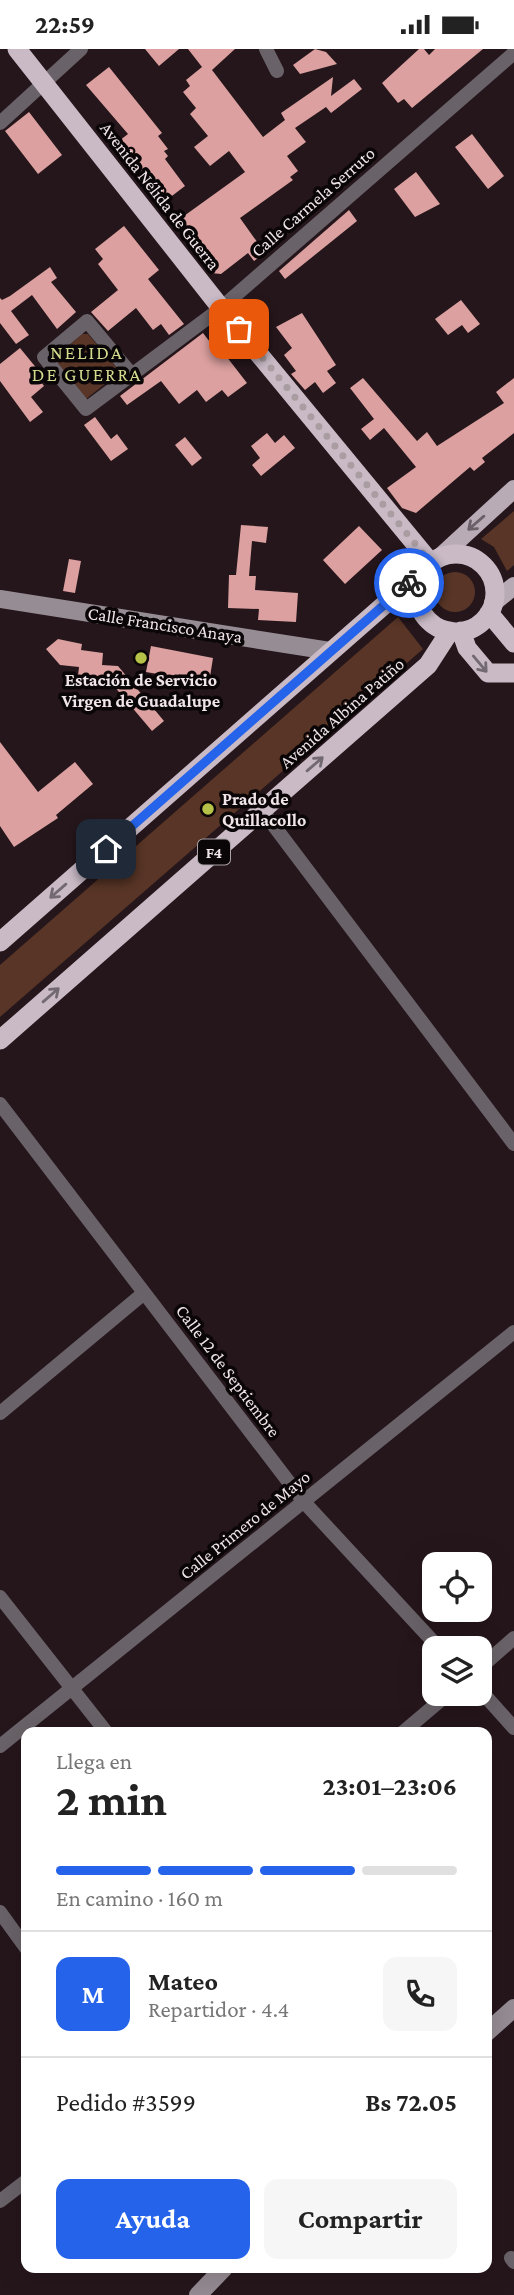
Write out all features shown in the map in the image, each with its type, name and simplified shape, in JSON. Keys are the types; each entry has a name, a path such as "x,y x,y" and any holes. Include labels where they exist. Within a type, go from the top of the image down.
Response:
{"highway":[{"name":"Avenida Nélida de Guerra","path":"17,49 221,308 431,564"},
{"path":"0,942 431,564 458,554 484,566 493,583 491,608 514,643"},
{"path":"431,564 417,591 418,603 429,622 456,631 488,673 514,673"},
{"name":"F4","path":"456,631 472,628 491,608"},
{"name":"Avenida Albina Patiño","path":"0,1040 428,665 456,631"}],"main road":[{"path":"431,564 514,489"},
{"name":"F4","path":"491,608 514,586"},
{"name":"Calle Francisco Anaya","path":"0,599 330,651"},
{"path":"492,2028 514,2008"},
{"path":"198,2295 219,2273"}],"street":[{"path":"0,123 81,49"},
{"path":"265,49 277,71"},
{"name":"Calle Carmela Serruto","path":"132,375 87,321 44,357 86,409 132,375 221,308 514,53"},
{"path":"262,810 514,1144"},
{"name":"Calle 12 de Septiembre","path":"0,1104 304,1502 428,1636"},
{"path":"0,1413 145,1293"},
{"name":"Calle Primero de Mayo","path":"24,1727 514,1332"},
{"path":"0,1597 103,1727"},
{"path":"492,1657 514,1638"},
{"path":"492,1703 514,1728"},
{"path":"409,1727 435,1706"},
{"name":"Calle Primero de Mayo","path":"0,1746 21,1730"},
{"path":"0,1912 21,1941"},
{"path":"0,2201 21,2185"}],"shaded area":[{"path":"82,334 88,334 120,372 86,399 58,363 58,355"},
{"path":"514,511 514,565 507,571 494,547 481,539"},
{"path":"455,572 463,573 469,578 474,584 474,600 469,606 463,611 455,612 447,611 441,606 436,600 435,592 436,584 441,578 447,573"},
{"name":"Prado de Quillacollo","path":"398,617 423,649 0,1017 0,965"}],"building":[{"path":"145,49 179,49 159,66"},
{"path":"188,49 235,49 212,70 263,137 285,120 281,113 333,77 331,96 354,79 362,89 331,113 326,107 295,128 306,142 287,156 298,171 290,177 293,180 240,218 265,253 254,261 248,253 221,274 211,273 188,243 191,240 177,221 245,172 229,151 210,166 194,147 208,136 190,114 196,108 183,92 190,86 186,80 202,67"},
{"path":"315,49 326,52 337,64 300,74 293,65"},
{"path":"419,49 424,49 429,55 435,49 483,49 412,108 404,99 398,103 382,83"},
{"path":"109,67 162,133 158,136 168,149 164,151 168,156 165,159 185,186 164,202 131,159 128,161 115,144 128,134 86,85"},
{"path":"29,112 62,155 38,174 5,131"},
{"path":"472,134 504,176 488,189 455,147"},
{"path":"416,172 440,204 415,217 394,189"},
{"path":"349,210 357,221 285,279 279,271"},
{"path":"124,226 159,270 148,279 184,324 169,335 161,324 153,330 136,308 108,331 91,312 118,290 98,264 103,259 95,249"},
{"path":"50,267 57,278 51,282 76,312 57,329 32,295 11,311 29,335 16,344 0,323 0,298 2,300 10,296"},
{"path":"461,300 480,324 468,333 462,325 448,335 435,319"},
{"path":"302,313 336,365 327,371 336,383 323,393 315,382 305,390 291,374 296,371 284,355 292,348 276,327"},
{"path":"203,333 213,346 216,343 247,383 228,397 222,390 206,402 197,390 179,404 161,381 127,405 120,396"},
{"path":"20,348 38,370 38,378 44,386 31,397 43,412 30,422 0,381 0,364"},
{"path":"363,378 417,441 427,432 437,446 504,403 496,392 514,378 514,433 482,458 485,462 474,471 470,467 416,513 402,508 387,488 416,467 384,428 370,440 361,429 374,419 350,388"},
{"path":"95,417 111,439 117,434 128,449 111,461 84,425"},
{"path":"267,433 275,443 284,435 295,448 261,476 252,465 260,458 251,446"},
{"path":"185,437 202,458 192,466 175,445"},
{"path":"241,525 268,527 266,543 252,541 249,576 256,576 255,590 298,593 296,622 258,620 259,609 228,608 229,575 236,575"},
{"path":"359,526 382,550 345,584 323,560"},
{"path":"69,559 81,561 75,593 63,591"},
{"path":"58,639 82,644 81,650 103,653 102,665 118,666 164,721 152,731 108,679 78,676 79,667 60,665 46,649"},
{"path":"151,646 213,658 209,683 146,672"},
{"path":"0,742 38,792 75,762 93,784 56,815 58,818 14,847 0,826"}],"way so far":[{"path":"239,329 431,563 409,583"}],"place":[{"name":"Estación de Servicio Virgen de Guadalupe","path":"141,658"},
{"name":"Prado de Quillacollo","path":"208,809"}],"district":[{"name":"NELIDA DE GUERRA","path":"87,363"}],"route":[{"path":"106,849 409,583"}]}
